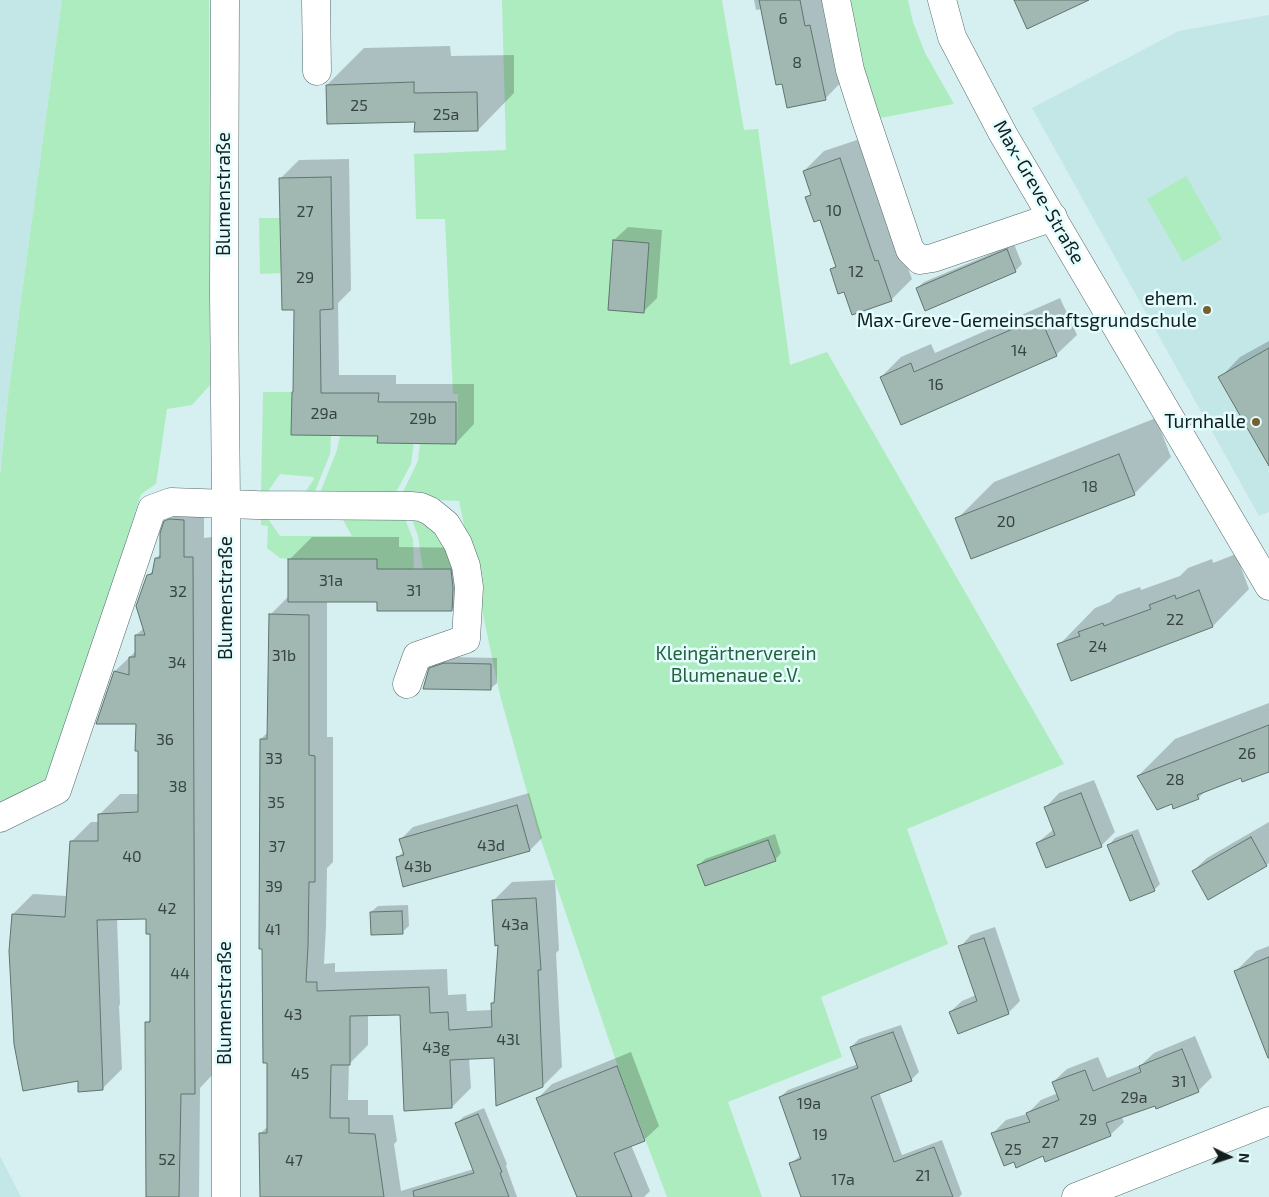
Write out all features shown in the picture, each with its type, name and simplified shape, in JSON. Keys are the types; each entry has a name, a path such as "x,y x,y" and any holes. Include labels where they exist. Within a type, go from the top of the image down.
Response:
{"street":[{"name":"Blumenstraße","path":"225,0 226,1197"},
{"path":"316,0 317,70"},
{"path":"836,0 850,70 865,117 910,250 920,260 933,258 1053,217"},
{"name":"Max-Greve-Straße","path":"942,0 952,36 1003,134 1269,586"},
{"path":"0,818 58,790 152,508 171,502 411,506 421,507 430,511 446,524 458,544 466,566 469,587 466,639 417,656 407,684"},
{"path":"1076,1197 1269,1121"}],"shaded area":[{"path":"0,0 62,0 8,396 0,470"},
{"name":"ehem. Max-Greve-Gemeinschaftsgrundschule","path":"1269,15 1269,512 1259,516 1032,108 1179,31"},
{"path":"0,1156 21,1197 0,1197"}],"green space":[{"path":"62,0 209,0 210,385 192,405 167,409 156,484 141,494 50,782 0,801 0,475 8,396"},
{"name":"Kleingärtnerverein Blumenaue e.V.","path":"502,0 722,0 744,130 758,129 790,365 827,352 1064,764 907,829 948,944 821,997 842,1057 728,1102 762,1197 667,1197 617,1064 537,828 500,695 459,501 400,498 418,461 420,442 457,444 458,394 453,394 445,219 416,219 414,154 506,150"},
{"path":"849,0 908,0 913,22 925,53 954,104 880,118 867,84"},
{"path":"1186,176 1222,239 1183,262 1147,199"},
{"path":"259,218 280,218 281,273 260,274"},
{"path":"263,392 292,392 291,435 331,436 330,454 313,496 302,497 314,479 313,477 280,474 264,497 261,497"},
{"path":"340,436 378,436 378,443 414,442 411,464 393,498 318,498 337,450"},
{"path":"261,513 264,513 280,536 352,536 339,513 403,514 413,539 414,571 377,569 355,559 290,561 290,559 280,558 267,548 268,526 261,525"},
{"path":"410,514 444,536 454,569 423,571 418,536"}],"building":[{"path":"759,0 800,0 805,26 810,25 826,100 787,108 782,84 776,85"},
{"path":"1014,0 1089,0 1027,29"},
{"path":"414,82 414,93 477,92 478,131 414,132 415,122 327,124 326,85"},
{"path":"840,158 875,261 878,260 892,301 852,315 844,292 838,294 830,269 836,267 820,220 814,222 805,197 811,195 803,171"},
{"path":"331,177 333,309 320,310 321,393 379,393 378,402 456,402 456,444 377,443 378,436 291,435 294,310 282,310 279,178"},
{"path":"613,240 649,243 644,313 608,310"},
{"path":"1007,249 1016,272 925,311 916,288"},
{"path":"1040,317 1057,356 901,425 880,377 911,363 914,372"},
{"name":"Turnhalle","path":"1269,348 1269,466 1218,377"},
{"path":"1119,454 1135,495 971,559 955,518"},
{"path":"169,519 184,520 184,557 193,557 195,1094 181,1094 179,1197 146,1197 145,1022 150,1022 150,934 146,934 146,919 97,920 103,1090 78,1092 78,1081 23,1091 14,1044 9,951 12,914 65,917 70,841 98,841 98,814 138,812 138,751 135,751 136,724 96,724 114,671 129,675 129,657 135,657 135,635 145,635 136,606 147,575 152,574 155,558 160,558 160,533 164,521"},
{"path":"288,559 377,559 377,569 451,569 453,588 452,611 377,611 377,602 288,602"},
{"path":"1199,590 1213,627 1071,681 1057,644 1080,636 1078,632 1103,623 1104,626 1151,609 1149,605 1175,595 1176,599"},
{"path":"269,614 309,615 309,755 315,756 315,882 309,882 306,982 317,982 317,991 429,987 430,1013 448,1012 449,1030 492,1027 491,1003 494,1003 498,945 495,946 492,900 536,898 541,970 538,970 543,1087 496,1106 494,1058 450,1060 452,1108 404,1111 400,1015 350,1016 350,1065 331,1065 330,1118 349,1118 349,1133 375,1134 384,1197 260,1197 259,1133 267,1133 267,1063 263,1063 262,949 259,949 260,739 267,739"},
{"path":"444,663 491,664 491,690 423,689 429,668"},
{"path":"1269,725 1269,772 1242,782 1241,778 1197,795 1199,799 1173,809 1172,804 1157,810 1137,776"},
{"path":"1081,793 1102,847 1046,868 1036,843 1055,835 1044,807"},
{"path":"517,805 530,851 403,887 396,857 404,855 399,839"},
{"path":"1132,835 1155,891 1130,901 1107,845"},
{"path":"1251,837 1267,866 1208,900 1192,871"},
{"path":"768,840 776,861 705,886 697,865"},
{"path":"402,911 403,934 371,935 370,912"},
{"path":"984,938 1009,1014 958,1034 949,1012 977,1001 958,946"},
{"path":"1269,957 1269,1058 1268,1058 1234,971"},
{"path":"893,1032 912,1081 871,1097 894,1162 934,1147 953,1197 801,1197 789,1163 801,1159 779,1097 858,1068 850,1047"},
{"path":"1182,1049 1199,1092 1156,1109 1155,1106 1106,1123 1111,1136 1045,1162 1043,1156 1016,1168 1014,1162 1004,1166 991,1133 1030,1122 1026,1113 1059,1100 1052,1082 1085,1070 1093,1091 1141,1072 1139,1066"},
{"path":"617,1066 645,1141 614,1153 632,1197 577,1197 536,1098"},
{"path":"478,1114 502,1172 500,1173 509,1197 414,1197 413,1191 474,1173 455,1123"}],"place":[{"name":"ehem. Max-Greve-Gemeinschaftsgrundschule","path":"1207,310"},
{"name":"Turnhalle","path":"1256,422"}]}
